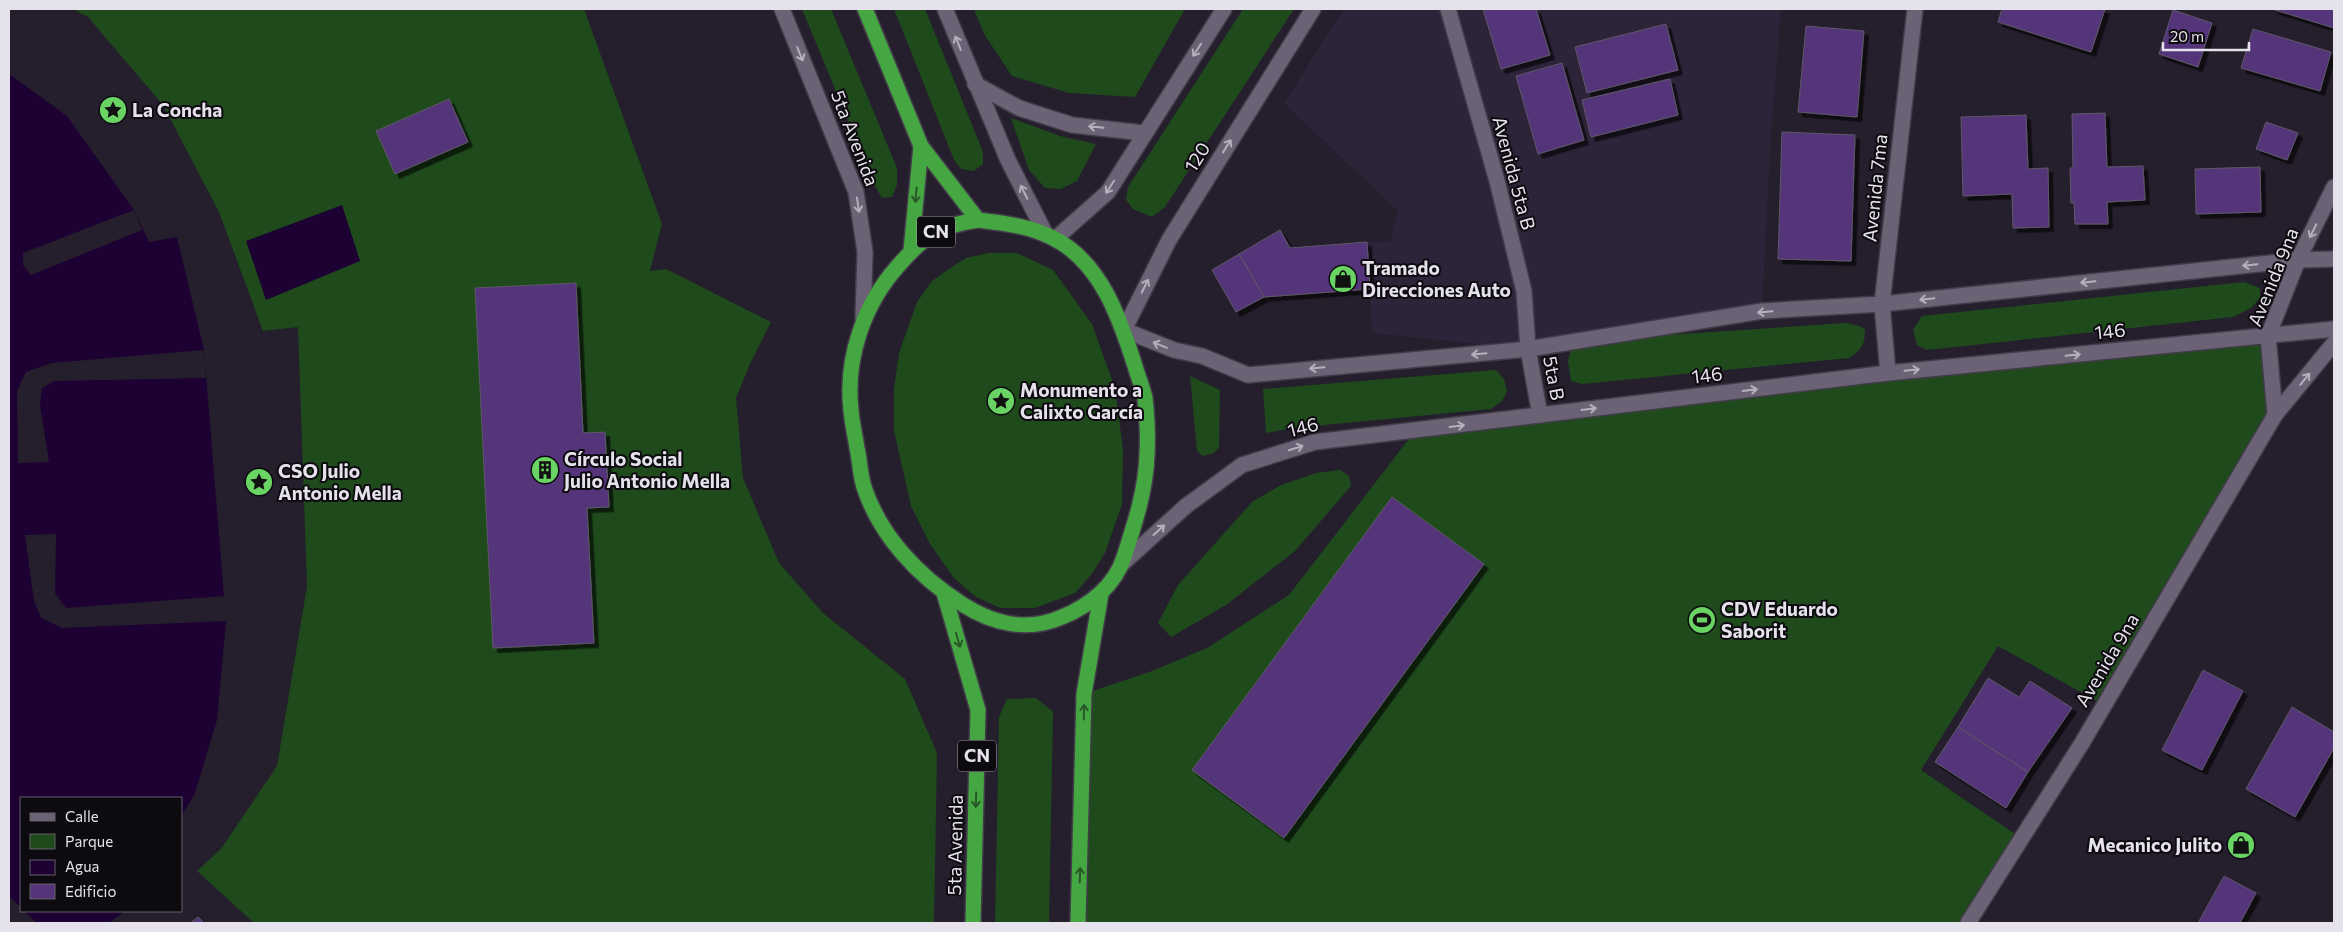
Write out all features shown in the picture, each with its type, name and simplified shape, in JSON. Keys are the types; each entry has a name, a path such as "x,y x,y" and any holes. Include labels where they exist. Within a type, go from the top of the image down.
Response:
{"highway":[{"name":"CN","path":"865,9 921,146 978,220"},
{"name":"CN","path":"911,251 921,146"},
{"name":"CN","path":"978,220 1014,225 1051,237 1078,255 1103,287 1124,330 1144,398 1147,454 1142,499 1123,563 1101,594 1078,610 1048,623 1016,626 978,614 944,593 911,564 884,528 864,487 850,408 852,365 863,318 884,282 911,251 931,234 955,224 978,220"},
{"name":"5ta Avenida","path":"944,593 978,710 973,923"},
{"name":"CN","path":"1078,923 1084,694 1101,594"}],"main road":[{"name":"5ta Avenida","path":"782,9 856,192 865,252 863,318"},
{"path":"945,9 1008,160 1051,237 1108,192 1224,9"},
{"name":"120","path":"1124,330 1169,240 1313,9"},
{"name":"Avenida 5ta B","path":"1448,9 1497,181 1524,291 1528,349"},
{"name":"Avenida 7ma","path":"1888,373 1882,304 1915,9"},
{"path":"975,84 1019,108 1072,125 1144,133"},
{"name":"Avenida 9na","path":"2276,415 2268,336 2298,260 2334,187"},
{"path":"1124,330 1174,350 1202,356 1248,374 1528,349 1762,311 1882,304 2298,260 2334,259"},
{"name":"146","path":"1123,563 1186,506 1242,465 1315,442 1888,373 2334,329"},
{"name":"Avenida 9na","path":"1968,923 2082,743 2276,415 2334,343"},
{"name":"5ta B","path":"1528,349 1540,415"}],"shaded area":[{"path":"1344,9 1781,9 1771,132 1762,311 1528,349 1372,333 1367,242 1390,242 1398,211 1284,103"}],"green space":[{"path":"73,9 584,9 662,224 650,271 666,269 771,322 750,364 736,398 743,478 779,563 823,613 905,679 937,753 934,923 254,923 197,871 221,849 277,766 307,586 298,327 263,331 219,212 163,105 88,17"},
{"path":"802,9 831,9 897,168 897,185 892,197 882,198 875,186"},
{"path":"894,9 925,9 983,152 983,164 974,171 961,169 954,160"},
{"path":"974,9 1185,9 1135,97 1069,93 1012,76 984,34"},
{"path":"1243,9 1294,9 1165,207 1152,217 1133,209 1126,200 1128,187"},
{"path":"1011,118 1060,136 1096,144 1077,181 1061,189 1045,188 1029,170"},
{"path":"989,253 1017,253 1053,270 1092,324 1115,388 1123,449 1122,504 1105,553 1091,575 1075,593 1035,608 1000,608 976,597 954,578 930,544 911,506 894,431 894,389 899,353 917,302 932,281 949,269 966,258"},
{"path":"2244,282 2260,288 2260,298 2251,308 2233,317 1927,350 1917,345 1913,330 1922,316"},
{"path":"1846,323 1860,326 1865,330 1862,347 1849,358 1582,384 1571,381 1568,361 1571,349 1591,340"},
{"name":"CDV Eduardo Saborit","path":"2268,336 2275,415 2104,705 1998,646 1921,770 2021,838 1968,923 1078,923 1084,694 1152,671 1207,648 1289,595 1415,431"},
{"path":"1496,370 1504,379 1507,392 1502,401 1491,409 1293,428 1266,433 1263,389"},
{"path":"1190,376 1220,390 1219,447 1214,453 1203,456 1197,451"},
{"path":"1340,470 1349,476 1351,486 1295,551 1226,605 1171,637 1158,623 1178,585 1252,502 1281,485 1316,473"},
{"path":"1036,698 1053,712 1049,923 995,923 999,717 1007,699"}],"water":[{"path":"9,74 67,116 134,210 149,242 177,237 204,350 226,621 217,720 195,793 182,815 182,797 20,797 20,907 9,896"},
{"path":"342,205 360,261 266,300 246,241"},
{"path":"25,912 124,912 109,923 37,923"}],"pier":[{"path":"134,210 142,230 31,275 23,265 23,253"},
{"path":"204,350 206,378 54,381 42,388 40,405 49,462 18,463 17,391 26,372 51,363"},
{"path":"56,534 55,593 66,608 225,596 226,621 62,628 41,618 34,601 25,535"}],"building":[{"path":"1483,9 1536,9 1550,55 1501,69"},
{"path":"2002,9 2105,9 2091,52 1998,22"},
{"path":"2272,9 2334,9 2334,28"},
{"path":"2173,10 2212,23 2198,67 2159,54"},
{"path":"1666,24 1678,70 1587,93 1575,47"},
{"path":"1806,26 1864,31 1857,117 1798,112"},
{"path":"2253,29 2331,52 2320,91 2241,68"},
{"path":"1562,63 1584,140 1538,154 1516,76"},
{"path":"1670,79 1678,115 1591,137 1582,100"},
{"path":"449,99 468,142 395,174 376,131"},
{"path":"2105,113 2107,167 2143,166 2145,200 2107,202 2108,224 2075,224 2074,203 2071,203 2070,168 2073,168 2072,114"},
{"path":"2026,115 2028,169 2048,168 2049,227 2013,228 2012,194 1963,196 1961,117"},
{"path":"2266,122 2298,133 2287,160 2256,149"},
{"path":"1782,132 1855,135 1851,261 1778,259"},
{"path":"2260,167 2261,212 2196,214 2195,169"},
{"path":"1280,230 1290,248 1367,242 1370,289 1264,297 1239,254"},
{"path":"1239,254 1264,297 1236,312 1212,270"},
{"name":"Círculo Social Julio Antonio Mella","path":"576,283 583,433 605,432 609,507 587,508 594,643 493,648 475,288"},
{"path":"1392,497 1484,564 1284,838 1192,770"},
{"path":"2203,670 2243,691 2202,770 2162,750"},
{"path":"1988,678 2019,697 2030,681 2072,708 2028,772 1958,727"},
{"path":"2292,707 2334,732 2334,748 2295,817 2246,789"},
{"path":"1958,727 2028,772 2006,808 1935,762"},
{"path":"2224,876 2256,893 2240,923 2198,923"},
{"path":"198,917 204,923 191,923"}],"place":[{"name":"La Concha","path":"113,110"},
{"name":"Tramado Direcciones Auto","path":"1343,279"},
{"name":"Monumento a Calixto García","path":"1001,401"},
{"name":"Círculo Social Julio Antonio Mella","path":"545,470"},
{"name":"CSO Julio Antonio Mella","path":"259,482"},
{"name":"CDV Eduardo Saborit","path":"1702,620"},
{"name":"Mecanico Julito","path":"2241,845"}]}
